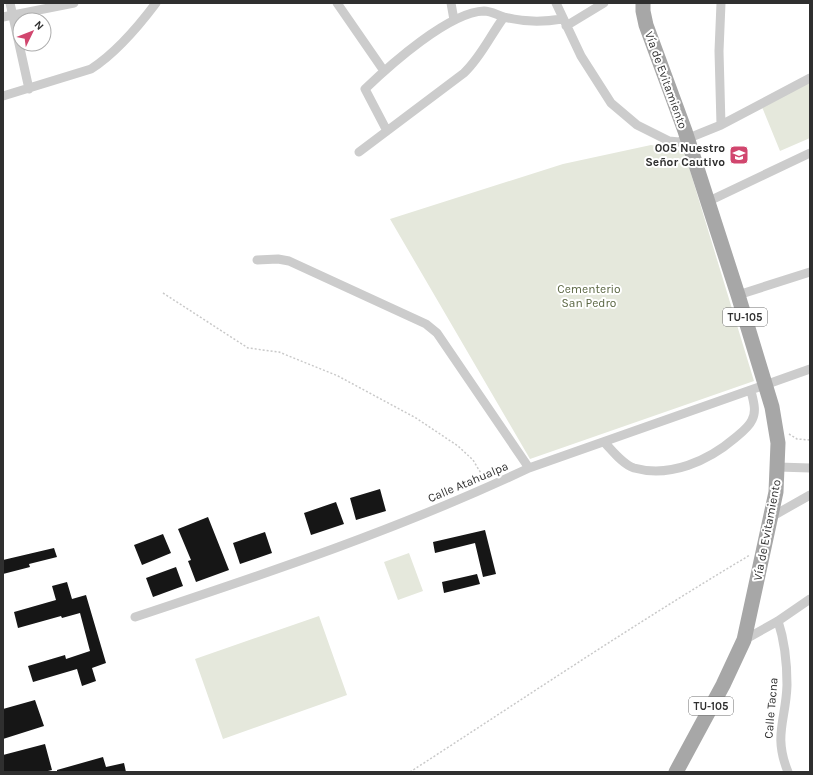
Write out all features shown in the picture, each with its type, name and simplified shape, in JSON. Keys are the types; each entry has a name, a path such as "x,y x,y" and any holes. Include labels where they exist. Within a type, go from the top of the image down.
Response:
{"main road":[{"name":"Vía de Evitamiento","path":"643,3 642,12 646,25 688,139 738,295 758,388 772,407 778,443 776,492 744,640 723,685 676,772"}],"street":[{"path":"28,12 74,3"},
{"path":"3,96 91,69 102,62 147,15 156,3"},
{"path":"337,3 384,71"},
{"path":"451,3 454,20"},
{"path":"556,3 564,23 593,77 611,103 637,125 669,141 679,142 721,125 810,78"},
{"path":"387,131 365,89 384,71 423,40 454,20 472,13 484,11 504,17 564,23 604,3"},
{"path":"720,3 718,51 721,125"},
{"path":"359,152 464,73 477,60 489,37 504,17"},
{"path":"21,52 29,88"},
{"path":"707,202 810,153"},
{"path":"257,260 278,259 289,261 426,324 437,333 529,468"},
{"path":"738,295 810,272"},
{"name":"Calle Atahualpa","path":"135,617 357,540 488,488 529,468 810,369"},
{"path":"604,442 617,456 632,467 652,471 681,467 704,460 726,445 743,431 752,421 758,388"},
{"path":"778,466 810,468"},
{"path":"771,516 810,495"},
{"path":"744,640 778,621 810,599"},
{"name":"Calle Tacna","path":"778,621 786,648 787,686 780,732 780,750 788,772"}],"path":[{"path":"163,293 248,348 279,352 338,376 416,418 458,446 472,460 484,476 488,488"},
{"path":"776,426 797,439 810,440"},
{"path":"410,772 606,644 694,588 763,547"}],"green space":[{"path":"810,81 810,138 780,151 762,107"},
{"name":"Cementerio San Pedro","path":"651,145 684,151 754,381 530,459 390,219 563,164"},
{"path":"409,553 423,591 398,600 384,562"},
{"path":"319,616 347,695 223,739 195,659"}],"building":[{"path":"380,489 386,511 356,520 350,498"},
{"path":"336,502 344,524 311,535 304,513"},
{"path":"208,517 229,570 196,582 188,561 191,560 178,529"},
{"path":"485,530 496,574 483,577 475,543 435,553 433,542"},
{"path":"265,532 272,553 240,564 233,543"},
{"path":"163,534 171,553 142,565 134,545"},
{"path":"54,548 57,557 29,564 30,567 3,574 3,560"},
{"path":"176,567 183,586 153,597 146,578"},
{"path":"477,574 480,584 444,593 442,582"},
{"path":"67,582 72,599 86,595 106,663 92,668 96,681 82,686 77,669 33,682 28,666 65,655 66,659 90,651 80,613 62,618 61,616 18,628 14,612 56,600 52,586"},
{"path":"35,700 44,726 3,739 3,709"},
{"path":"45,744 52,770 44,772 3,772 3,755"},
{"path":"103,757 106,767 124,763 126,772 57,772 57,770"}],"place":[{"name":"005 Nuestro Señor Cautivo","path":"739,155"}]}
